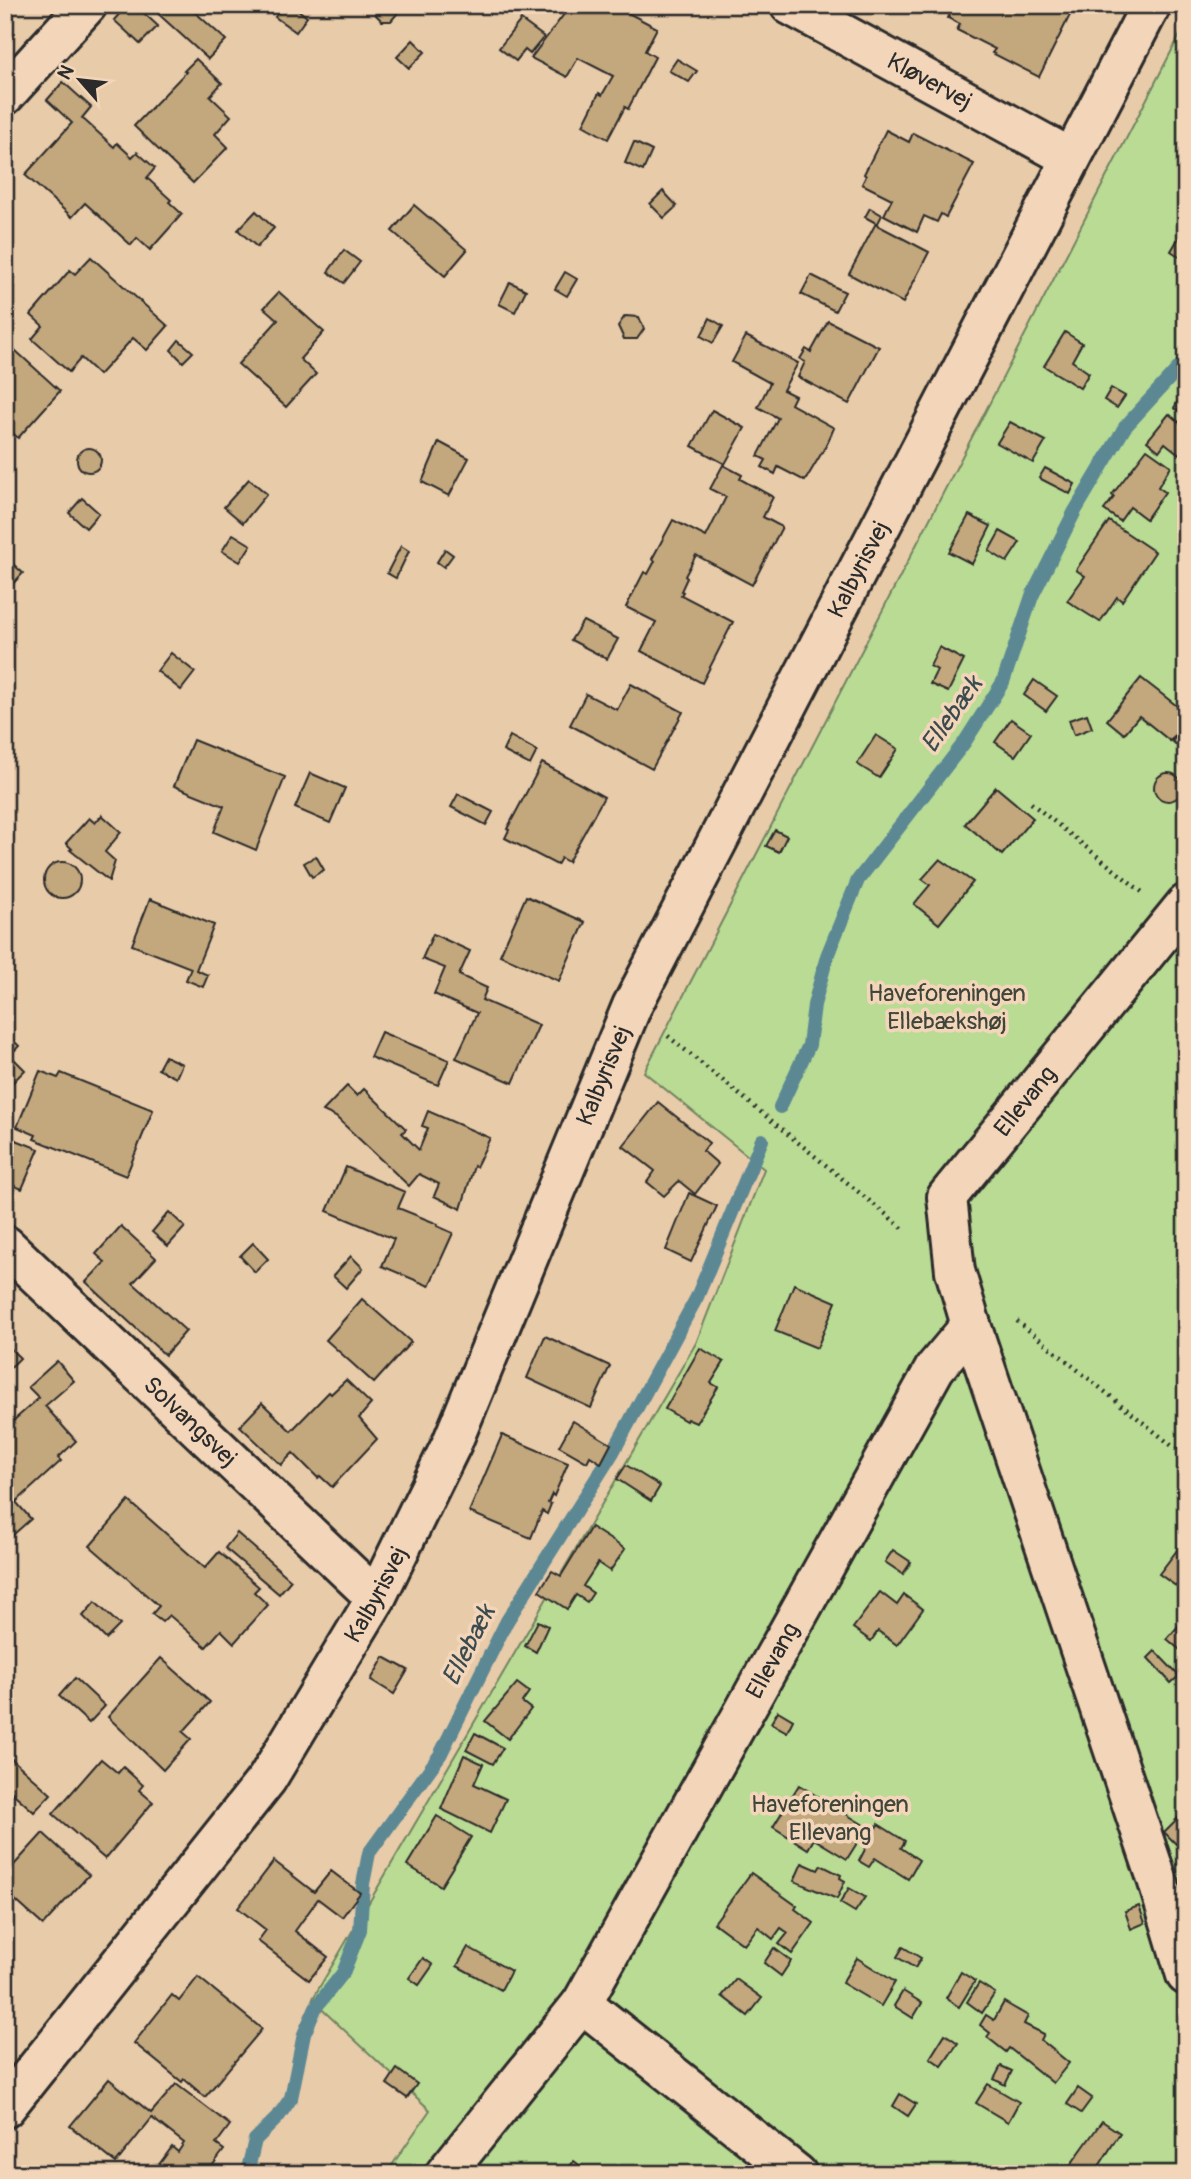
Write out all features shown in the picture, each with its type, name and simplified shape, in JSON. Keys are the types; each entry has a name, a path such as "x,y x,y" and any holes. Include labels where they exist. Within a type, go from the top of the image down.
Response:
{"street":[{"path":"5,95 88,5"},
{"name":"Kløvervej","path":"790,5 1071,158"},
{"name":"Kalbyrisvej","path":"5,2108 267,1779 376,1598 452,1443 632,1006 1151,5"},
{"name":"Ellevang","path":"1186,904 947,1197 955,1271 971,1325 1171,1891 1186,1975"},
{"name":"Solvangsvej","path":"5,1245 376,1598"},
{"name":"Ellevang","path":"445,2174 582,2003 935,1368 971,1325"},
{"path":"582,2003 797,2174"}],"path":[{"path":"1031,803 1149,897"}],"green space":[{"path":"1186,23 1186,2174 386,2174 430,2110 312,2000 696,1343 764,1169 644,1072"}],"building":[{"path":"127,5 135,5 158,26 140,44 114,20"},
{"path":"159,5 187,5 226,40 208,59 154,10"},
{"path":"284,5 292,5 307,17 296,32 275,17"},
{"path":"375,5 397,5 397,14 391,21 382,21 376,15"},
{"path":"571,5 613,5 657,28 645,51 655,57 628,109 625,107 608,139 583,125 599,93 602,95 613,76 578,58 567,77 531,58"},
{"path":"954,5 1075,5 1039,77 992,53 995,49 957,30 960,24 948,18"},
{"path":"521,20 544,37 530,54 525,50 516,61 499,48"},
{"path":"413,40 425,52 409,68 397,57"},
{"path":"196,59 222,83 210,96 231,116 215,134 228,147 193,183 134,126"},
{"path":"677,59 697,71 689,82 669,71"},
{"path":"63,82 91,107 82,118 114,147 117,143 132,157 137,152 155,168 147,178 182,214 150,250 137,238 131,245 85,203 72,217 25,175 72,123 47,100"},
{"path":"886,130 909,142 913,133 974,164 946,217 941,214 937,222 924,216 917,232 884,215 892,199 862,184 866,176 864,174"},
{"path":"634,142 652,151 643,171 625,163"},
{"path":"663,191 677,206 664,218 650,204"},
{"path":"414,205 467,250 445,276 392,231"},
{"path":"870,208 882,215 877,225 929,252 903,303 849,274 876,223 865,217"},
{"path":"256,211 274,228 257,247 238,230"},
{"path":"1181,234 1186,237 1186,261 1171,251"},
{"path":"344,250 360,262 344,283 328,272"},
{"path":"91,257 168,326 147,350 133,338 99,375 81,358 69,372 32,339 43,326 31,315 70,270 75,274"},
{"path":"565,272 577,279 567,296 555,289"},
{"path":"811,275 845,292 835,311 801,294"},
{"path":"510,282 526,290 515,312 499,304"},
{"path":"279,292 324,332 300,359 316,374 286,407 238,364 278,320 264,308"},
{"path":"625,316 639,317 644,329 637,339 624,339 618,326"},
{"path":"710,318 723,326 713,343 701,336"},
{"path":"828,321 879,347 849,404 798,377 805,362 800,359 806,349 811,352"},
{"path":"1065,332 1082,343 1072,361 1089,373 1080,388 1044,366"},
{"path":"746,336 798,363 783,390 795,396 791,404 834,428 805,481 778,467 775,474 762,467 766,460 758,456 778,418 758,407 770,383 732,362"},
{"path":"179,340 193,352 183,362 171,350"},
{"path":"5,341 60,391 18,438 5,426"},
{"path":"1111,388 1125,396 1117,408 1104,400"},
{"path":"1182,394 1186,396 1186,415 1174,408"},
{"path":"712,410 745,428 725,464 692,446"},
{"path":"1169,414 1186,428 1186,447 1179,454 1165,443 1159,451 1147,441"},
{"path":"1010,422 1046,441 1033,463 997,443"},
{"path":"439,442 469,458 449,496 422,482"},
{"path":"89,448 98,451 101,460 98,469 89,472 80,469 77,460 80,451"},
{"path":"1147,449 1171,466 1158,487 1165,492 1146,519 1130,507 1120,521 1104,510 1114,497 1112,495"},
{"path":"723,465 742,475 740,479 773,497 763,517 782,527 752,585 696,555 685,576 687,578 681,595 733,622 702,683 641,651 656,622 626,607 644,572 648,574 655,561 652,559 673,520 706,537 726,497 710,489"},
{"path":"1045,468 1075,484 1070,494 1039,478"},
{"path":"249,479 267,494 243,523 224,507"},
{"path":"82,498 99,513 86,528 69,513"},
{"path":"969,515 991,526 972,564 949,552"},
{"path":"1109,521 1155,552 1122,601 1117,597 1100,622 1067,601 1085,576 1076,570"},
{"path":"1000,531 1020,542 1007,562 989,551"},
{"path":"233,534 251,545 240,562 222,551"},
{"path":"401,546 409,551 396,578 387,573"},
{"path":"445,549 453,555 444,567 437,562"},
{"path":"5,557 23,573 8,589 5,587"},
{"path":"583,621 618,639 607,659 571,640"},
{"path":"939,647 964,660 948,692 930,684 937,670 930,666"},
{"path":"171,653 195,672 181,690 157,671"},
{"path":"1141,678 1186,713 1186,722 1170,741 1139,716 1124,734 1107,720"},
{"path":"1034,680 1057,696 1046,711 1024,695"},
{"path":"631,684 683,712 652,769 570,725 586,694 617,710"},
{"path":"1087,714 1092,728 1074,735 1069,720"},
{"path":"1011,719 1031,733 1015,756 995,742"},
{"path":"1186,726 1186,754 1172,741"},
{"path":"876,735 898,749 879,778 857,764"},
{"path":"510,736 537,751 530,765 503,751"},
{"path":"193,740 285,777 256,850 214,832 224,806 174,786"},
{"path":"542,763 604,797 568,862 561,858 557,865 505,838 509,830 507,829"},
{"path":"310,773 345,788 330,823 295,808"},
{"path":"1168,773 1178,777 1182,787 1178,797 1168,801 1158,797 1154,787 1158,777"},
{"path":"996,787 1033,818 1002,855 965,824"},
{"path":"458,794 493,812 486,825 451,807"},
{"path":"102,815 121,832 105,852 115,861 109,881 70,850 72,849 66,843 89,818 95,823"},
{"path":"775,830 787,836 779,852 766,846"},
{"path":"316,856 324,870 312,877 304,863"},
{"path":"940,859 973,882 939,924 914,904 930,885 922,879"},
{"path":"62,862 75,867 80,880 75,893 62,898 49,893 44,880 49,867"},
{"path":"526,896 585,922 559,981 500,955"},
{"path":"150,899 214,925 196,970 208,975 203,987 186,980 191,968 132,945"},
{"path":"433,934 470,951 459,975 487,988 482,1000 539,1025 513,1083 456,1058 477,1013 434,994 445,968 422,959"},
{"path":"5,1032 19,1046 10,1055 25,1070 5,1090"},
{"path":"381,1032 449,1060 438,1085 370,1057"},
{"path":"165,1056 182,1064 176,1078 158,1069"},
{"path":"40,1071 58,1078 61,1073 153,1110 126,1176 34,1139 36,1135 17,1127"},
{"path":"347,1086 357,1096 364,1089 406,1129 402,1133 419,1150 428,1128 422,1126 428,1111 490,1138 476,1167 474,1166 461,1209 434,1196 439,1184 419,1174 409,1186 336,1117 323,1111"},
{"path":"658,1102 709,1143 703,1151 718,1164 695,1194 679,1181 664,1196 647,1182 655,1171 623,1146"},
{"path":"16,1140 39,1149 22,1189 5,1182 5,1166"},
{"path":"346,1167 405,1192 398,1208 453,1233 429,1286 382,1266 394,1239 327,1211"},
{"path":"689,1193 717,1206 691,1262 666,1250"},
{"path":"169,1212 185,1227 168,1246 152,1232"},
{"path":"121,1226 156,1258 133,1283 186,1331 165,1355 86,1282 105,1262 96,1254"},
{"path":"253,1243 268,1259 255,1272 240,1256"},
{"path":"351,1256 363,1268 346,1288 333,1276"},
{"path":"794,1284 836,1302 817,1348 775,1331"},
{"path":"362,1299 411,1342 374,1383 326,1340"},
{"path":"545,1336 610,1366 591,1408 527,1378"},
{"path":"5,1343 20,1358 5,1373"},
{"path":"700,1348 724,1362 711,1383 718,1387 696,1423 687,1419 686,1421 665,1409"},
{"path":"57,1361 74,1381 45,1406 76,1441 58,1458 61,1461 16,1502 31,1519 5,1542 5,1428 39,1398 28,1387"},
{"path":"346,1380 371,1404 359,1418 377,1439 332,1487 320,1476 318,1478 293,1453 281,1465 240,1426 262,1403 291,1431 329,1392 331,1394"},
{"path":"573,1421 611,1444 601,1463 590,1456 587,1462 559,1446"},
{"path":"502,1435 568,1463 554,1496 552,1494 548,1503 551,1504 547,1514 542,1511 531,1538 469,1512"},
{"path":"626,1465 660,1486 651,1501 617,1479"},
{"path":"129,1501 205,1568 219,1552 259,1587 254,1592 268,1605 234,1643 221,1630 206,1647 169,1615 162,1622 152,1614 159,1606 90,1546"},
{"path":"591,1527 625,1549 610,1571 598,1563 583,1586 593,1593 587,1602 576,1595 567,1609 539,1591 552,1571 561,1576"},
{"path":"237,1533 291,1580 279,1594 225,1548"},
{"path":"1184,1541 1186,1581 1180,1589 1159,1574"},
{"path":"893,1550 911,1562 903,1574 885,1562"},
{"path":"880,1592 897,1605 904,1595 923,1609 897,1645 878,1631 871,1641 853,1628"},
{"path":"95,1602 120,1625 106,1639 83,1616"},
{"path":"1186,1617 1186,1655 1167,1639"},
{"path":"538,1621 548,1626 536,1652 525,1646"},
{"path":"1155,1651 1179,1676 1171,1683 1148,1658"},
{"path":"384,1657 408,1670 394,1694 371,1680"},
{"path":"161,1658 210,1702 183,1732 191,1739 163,1770 108,1717"},
{"path":"75,1678 105,1706 89,1723 59,1696"},
{"path":"517,1683 529,1692 522,1702 531,1709 508,1739 485,1721"},
{"path":"778,1711 793,1720 787,1732 771,1723"},
{"path":"475,1733 503,1748 493,1764 466,1750"},
{"path":"5,1753 51,1794 34,1812 5,1786"},
{"path":"464,1755 483,1764 474,1784 506,1799 490,1833 441,1809"},
{"path":"101,1759 118,1773 123,1767 143,1785 139,1790 153,1802 105,1859 53,1814"},
{"path":"799,1785 867,1827 847,1859 814,1839 808,1849 773,1827"},
{"path":"1184,1812 1186,1834 1176,1844 1164,1832"},
{"path":"437,1816 471,1837 441,1886 407,1865"},
{"path":"878,1824 905,1841 901,1848 919,1860 908,1879 875,1858 869,1867 859,1861"},
{"path":"43,1833 89,1875 43,1925 5,1891 5,1875"},
{"path":"274,1861 314,1892 331,1871 360,1893 342,1917 318,1899 295,1931 328,1957 309,1980 258,1941 266,1930 238,1908"},
{"path":"802,1863 818,1870 821,1865 841,1875 840,1878 845,1881 837,1899 794,1881"},
{"path":"751,1873 797,1906 795,1909 814,1923 792,1954 779,1944 788,1933 781,1928 773,1939 758,1927 744,1945 714,1923"},
{"path":"849,1888 865,1897 855,1912 840,1903"},
{"path":"1139,1906 1145,1923 1131,1929 1125,1911"},
{"path":"468,1947 511,1971 501,1990 457,1966"},
{"path":"903,1947 921,1958 915,1968 897,1957"},
{"path":"774,1948 791,1961 781,1976 764,1963"},
{"path":"423,1958 433,1965 419,1985 409,1978"},
{"path":"857,1958 895,1982 881,2006 842,1983"},
{"path":"961,1972 975,1981 959,2007 946,1998"},
{"path":"198,1977 262,2029 205,2097 134,2043 172,1995 179,2001"},
{"path":"736,1979 762,1998 748,2016 722,1996"},
{"path":"979,1983 995,1993 982,2013 967,2002"},
{"path":"903,1991 922,2003 913,2018 894,2006"},
{"path":"1004,2002 1028,2016 1024,2024 1044,2034 1041,2040 1069,2063 1053,2083 1009,2048 1006,2052 987,2037 990,2033 980,2025 986,2015 994,2020"},
{"path":"945,2034 958,2043 942,2066 930,2058"},
{"path":"1001,2066 1012,2071 1005,2085 994,2079"},
{"path":"397,2069 417,2084 407,2098 387,2084"},
{"path":"109,2079 151,2113 176,2084 230,2125 216,2144 224,2150 206,2174 152,2174 172,2147 178,2152 184,2143 152,2118 116,2163 70,2126"},
{"path":"988,2084 1019,2102 1008,2122 976,2103"},
{"path":"1078,2088 1092,2098 1081,2113 1067,2104"},
{"path":"900,2094 916,2104 908,2116 893,2106"},
{"path":"1102,2121 1120,2133 1094,2174 1064,2174"},
{"path":"574,2161 591,2174 564,2174"}],"waterway":[{"name":"Ellebæk","path":"780,1107 809,1045 814,1005 827,956 858,880 964,743 1003,682 1032,596 1075,511 1125,427 1186,360"},
{"name":"Ellebæk","path":"245,2174 255,2140 278,2117 291,2098 304,2034 316,2007 343,1973 360,1930 363,1884 369,1853 440,1755 507,1621 613,1452 697,1297 762,1140"}],"park label":[{"name":"Haveforeningen Ellebækshøj","path":"947,1007"},
{"name":"Haveforeningen Ellevang","path":"830,1818"}]}
